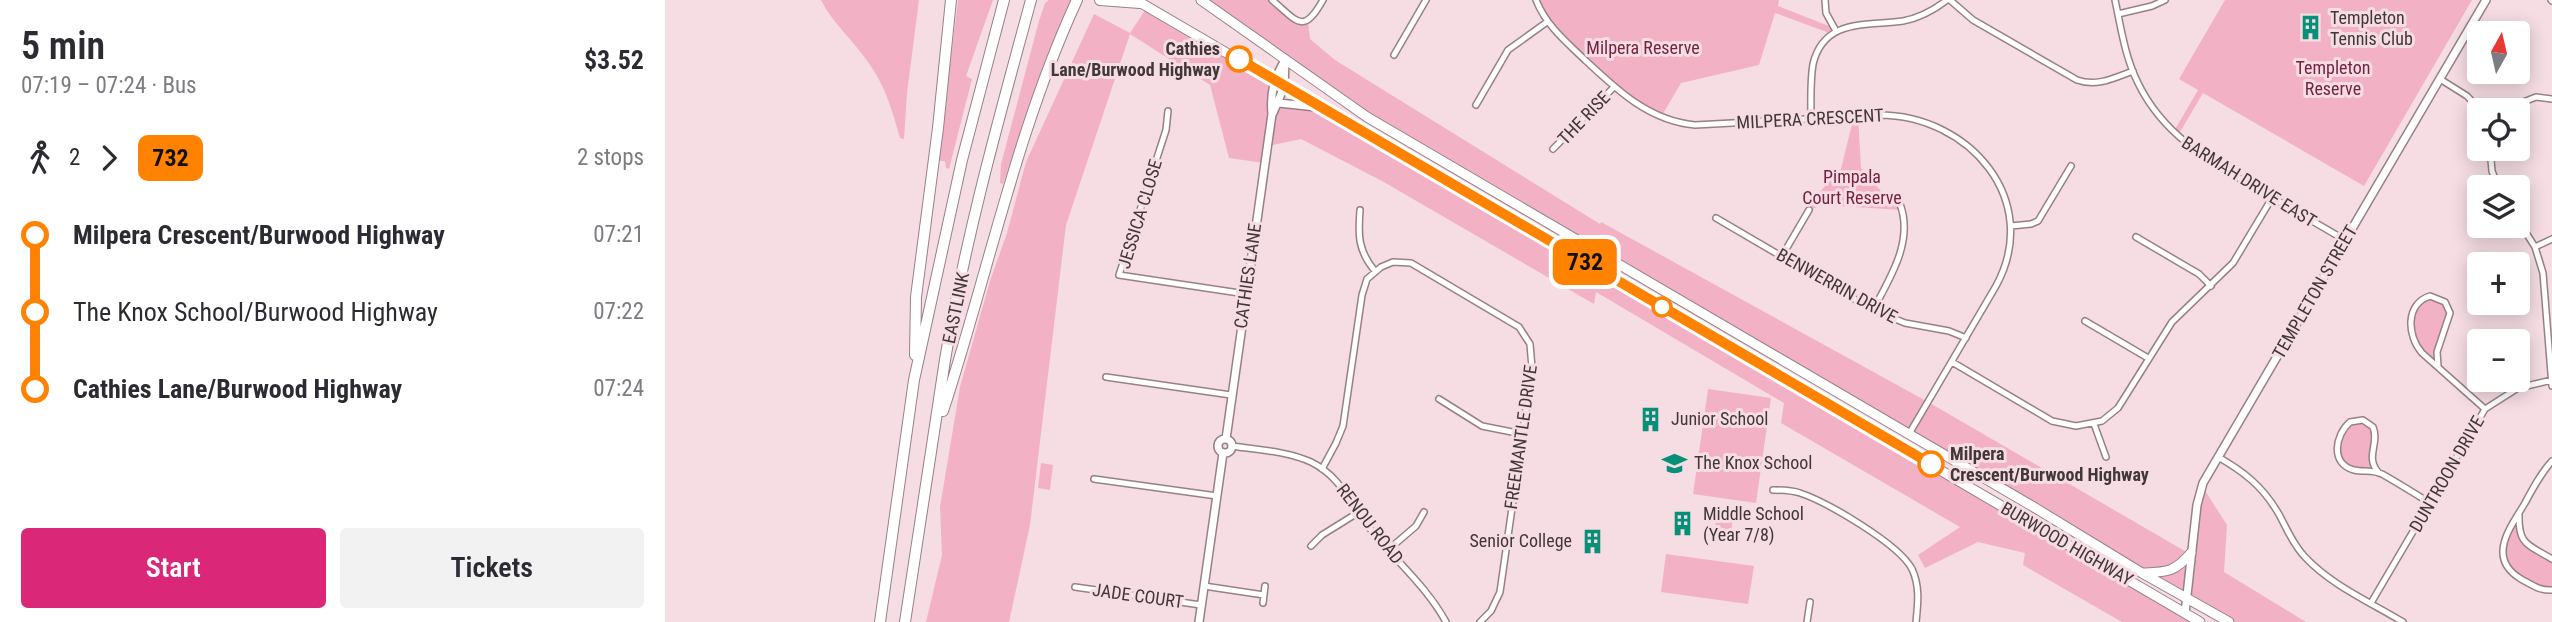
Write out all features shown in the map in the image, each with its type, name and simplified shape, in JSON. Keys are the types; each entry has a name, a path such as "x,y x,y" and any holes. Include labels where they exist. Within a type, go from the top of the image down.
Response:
{"highway":[{"path":"914,380 916,297 951,0"},
{"name":"EASTLINK","path":"880,622 914,380 962,160 1004,0"},
{"name":"EASTLINK","path":"905,622 945,360 995,137 1031,0"},
{"path":"934,437 1017,156 1051,61 1079,0"},
{"path":"1100,0 1138,1"},
{"name":"BURWOOD HIGHWAY","path":"1201,0 1367,117 2229,622"},
{"name":"BURWOOD HIGHWAY","path":"1138,1 2184,618 2200,622"},
{"path":"1360,131 1367,117"},
{"path":"2142,573 2164,573 2177,568 2191,553"}],"street":[{"path":"1272,0 1304,23 1311,19 1323,0"},
{"path":"1394,55 1426,0"},
{"name":"MILPERA CRESCENT","path":"1536,0 1547,22 1613,87 1646,110 1684,124 1889,115 1918,120 1937,128 1974,151 1992,171 2006,199 2011,226 2010,247 2004,271 1909,434"},
{"path":"1825,0 1826,13 1836,31"},
{"path":"1811,119 1814,62 1822,44 1836,31 1856,25 1912,19 1928,13 1948,0 1980,24 2077,80 2101,82 2133,71"},
{"name":"BARMAH DRIVE EAST","path":"2115,0 2133,71 2154,110 2179,139 2203,157 2345,240"},
{"path":"2118,14 2165,0"},
{"name":"TEMPLETON STREET","path":"2184,618 2199,494 2218,457 2486,0"},
{"path":"1476,105 1508,50 1547,22"},
{"name":"CATHIES LANE","path":"1226,439 1272,114 1273,80 1285,60"},
{"name":"CATHIES LANE","path":"1272,114 1284,87 1285,60"},
{"path":"2440,79 2469,98"},
{"name":"THE RISE","path":"1553,149 1613,87"},
{"path":"2530,99 2536,97 2552,99"},
{"path":"1279,103 1321,108"},
{"name":"JESSICA CLOSE","path":"1168,111 1167,130 1119,275 1246,294"},
{"path":"2011,226 2031,224 2038,220 2071,166"},
{"path":"1952,362 2052,421 2071,426 2102,421 2118,408 2172,322 2211,286 2238,256 2272,198"},
{"path":"1873,310 1899,260 1903,218 1900,204"},
{"path":"1322,469 1343,426 1361,295 1364,284 1375,271 1359,245 1360,210"},
{"path":"1782,256 1809,210"},
{"name":"BENWERRIN DRIVE","path":"1716,218 1873,310 1905,323 1949,331 1966,338"},
{"path":"2136,237 2199,274 2211,286"},
{"path":"2529,238 2535,247 2545,284 2552,386"},
{"path":"2535,247 2552,239"},
{"name":"FREEMANTLE DRIVE","path":"1375,271 1393,262 1415,265 1519,327 1530,344 1532,359 1500,592 1491,611 1480,622"},
{"path":"2438,366 2437,352 2450,313 2445,302 2430,296 2415,307 2411,329 2419,350 2485,409"},
{"path":"2085,321 2148,358"},
{"path":"1106,377 1231,395"},
{"name":"DUNTROON DRIVE","path":"2371,603 2485,409 2518,388 2552,380"},
{"path":"1439,399 1482,426 1522,434"},
{"path":"2379,473 2353,470 2340,460 2336,448 2338,438 2351,421 2363,420 2373,427 2376,439 2371,457 2373,466 2379,473 2430,503"},
{"path":"2094,424 2106,457"},
{"path":"1199,622 1223,453 1219,446 1220,442 1230,440 1233,446 1230,452 1223,453"},
{"name":"RENOU ROAD","path":"1233,446 1295,456 1322,469 1344,489 1388,550 1427,594 1446,622"},
{"path":"2218,457 2260,487 2294,543 2310,562 2325,575 2403,622"},
{"path":"2552,461 2505,536 2503,549 2506,564 2515,575 2537,589 2552,590"},
{"path":"1094,479 1217,496"},
{"path":"1773,490 1794,491 1812,498 1900,552 1912,569 1918,586 1916,622"},
{"path":"1311,546 1322,535 1359,512"},
{"path":"1388,550 1416,526 1424,512"},
{"path":"2518,513 2522,539 2552,559"},
{"path":"1204,586 1264,594"},
{"path":"1263,603 1265,586"},
{"name":"JADE COURT","path":"1075,587 1202,605"},
{"path":"1807,622 1810,602"}],"green space":[{"path":"821,0 919,0 904,139 900,138 887,98 874,71 831,17"},
{"path":"958,0 993,0 966,76 972,79 949,169 946,168 945,161 938,161"},
{"path":"1049,0 1071,0 1045,61 1003,184 1000,183 1001,164 1039,21 1045,3"},
{"path":"1201,0 1272,0 1297,21 1308,22 1310,39 1335,60 1600,224 1601,222 1928,402 2190,554 2202,486 2227,525 2224,572 2306,622 2229,622 1367,117"},
{"name":"Milpera Reserve","path":"1536,0 1779,0 1778,6 1834,28 1832,34 1775,13 1759,65 1681,83 1661,117 1636,104 1554,30"},
{"name":"Templeton Reserve","path":"2225,0 2472,0 2364,186 2203,93 2177,137 2173,133 2198,90 2179,79"},
{"path":"1147,7 1274,80 1271,100 1320,107 2200,622 2122,622 2023,565 2025,553 1978,542 1925,568 1918,555 1960,527 1781,423 1784,403 1596,292 1594,304 1382,181 1301,139 1267,146 1264,163 1229,158 1210,85 1130,34 1066,225 1030,525 1009,622 926,622 942,555 940,507 960,387 1026,162 1094,14 1130,33"},
{"name":"Pimpala Court Reserve","path":"1854,116 1858,116 1861,168 1887,198 1900,204 1902,210 1823,205 1809,210 1815,197 1841,169"},
{"path":"2435,297 2449,308 2437,352 2438,366 2422,353 2411,329 2418,303"},
{"path":"1708,389 1771,398 1756,503 1693,494"},
{"path":"2360,420 2374,429 2371,452 2379,473 2353,470 2338,456 2342,433 2348,426"},
{"path":"1041,463 1053,465 1050,490 1038,488"},
{"path":"1718,507 1734,509 1730,541 1713,539"},
{"path":"2518,513 2522,539 2552,559 2552,590 2544,590 2509,568 2503,549"},
{"path":"1666,554 1754,566 1748,604 1661,592"}],"bus line":[{"name":"732","path":"1239,59 1931,464"}],"place":[{"name":"Templeton Tennis Club","path":"2310,28"},
{"name":"Cathies Lane/Burwood Highway","path":"1239,59"},
{"name":"Junior School","path":"1651,419"},
{"name":"The Knox School","path":"1674,463"},
{"name":"Milpera Crescent/Burwood Highway","path":"1931,464"},
{"name":"Middle School (Year 7/8)","path":"1683,524"},
{"name":"Senior College","path":"1592,541"}]}
